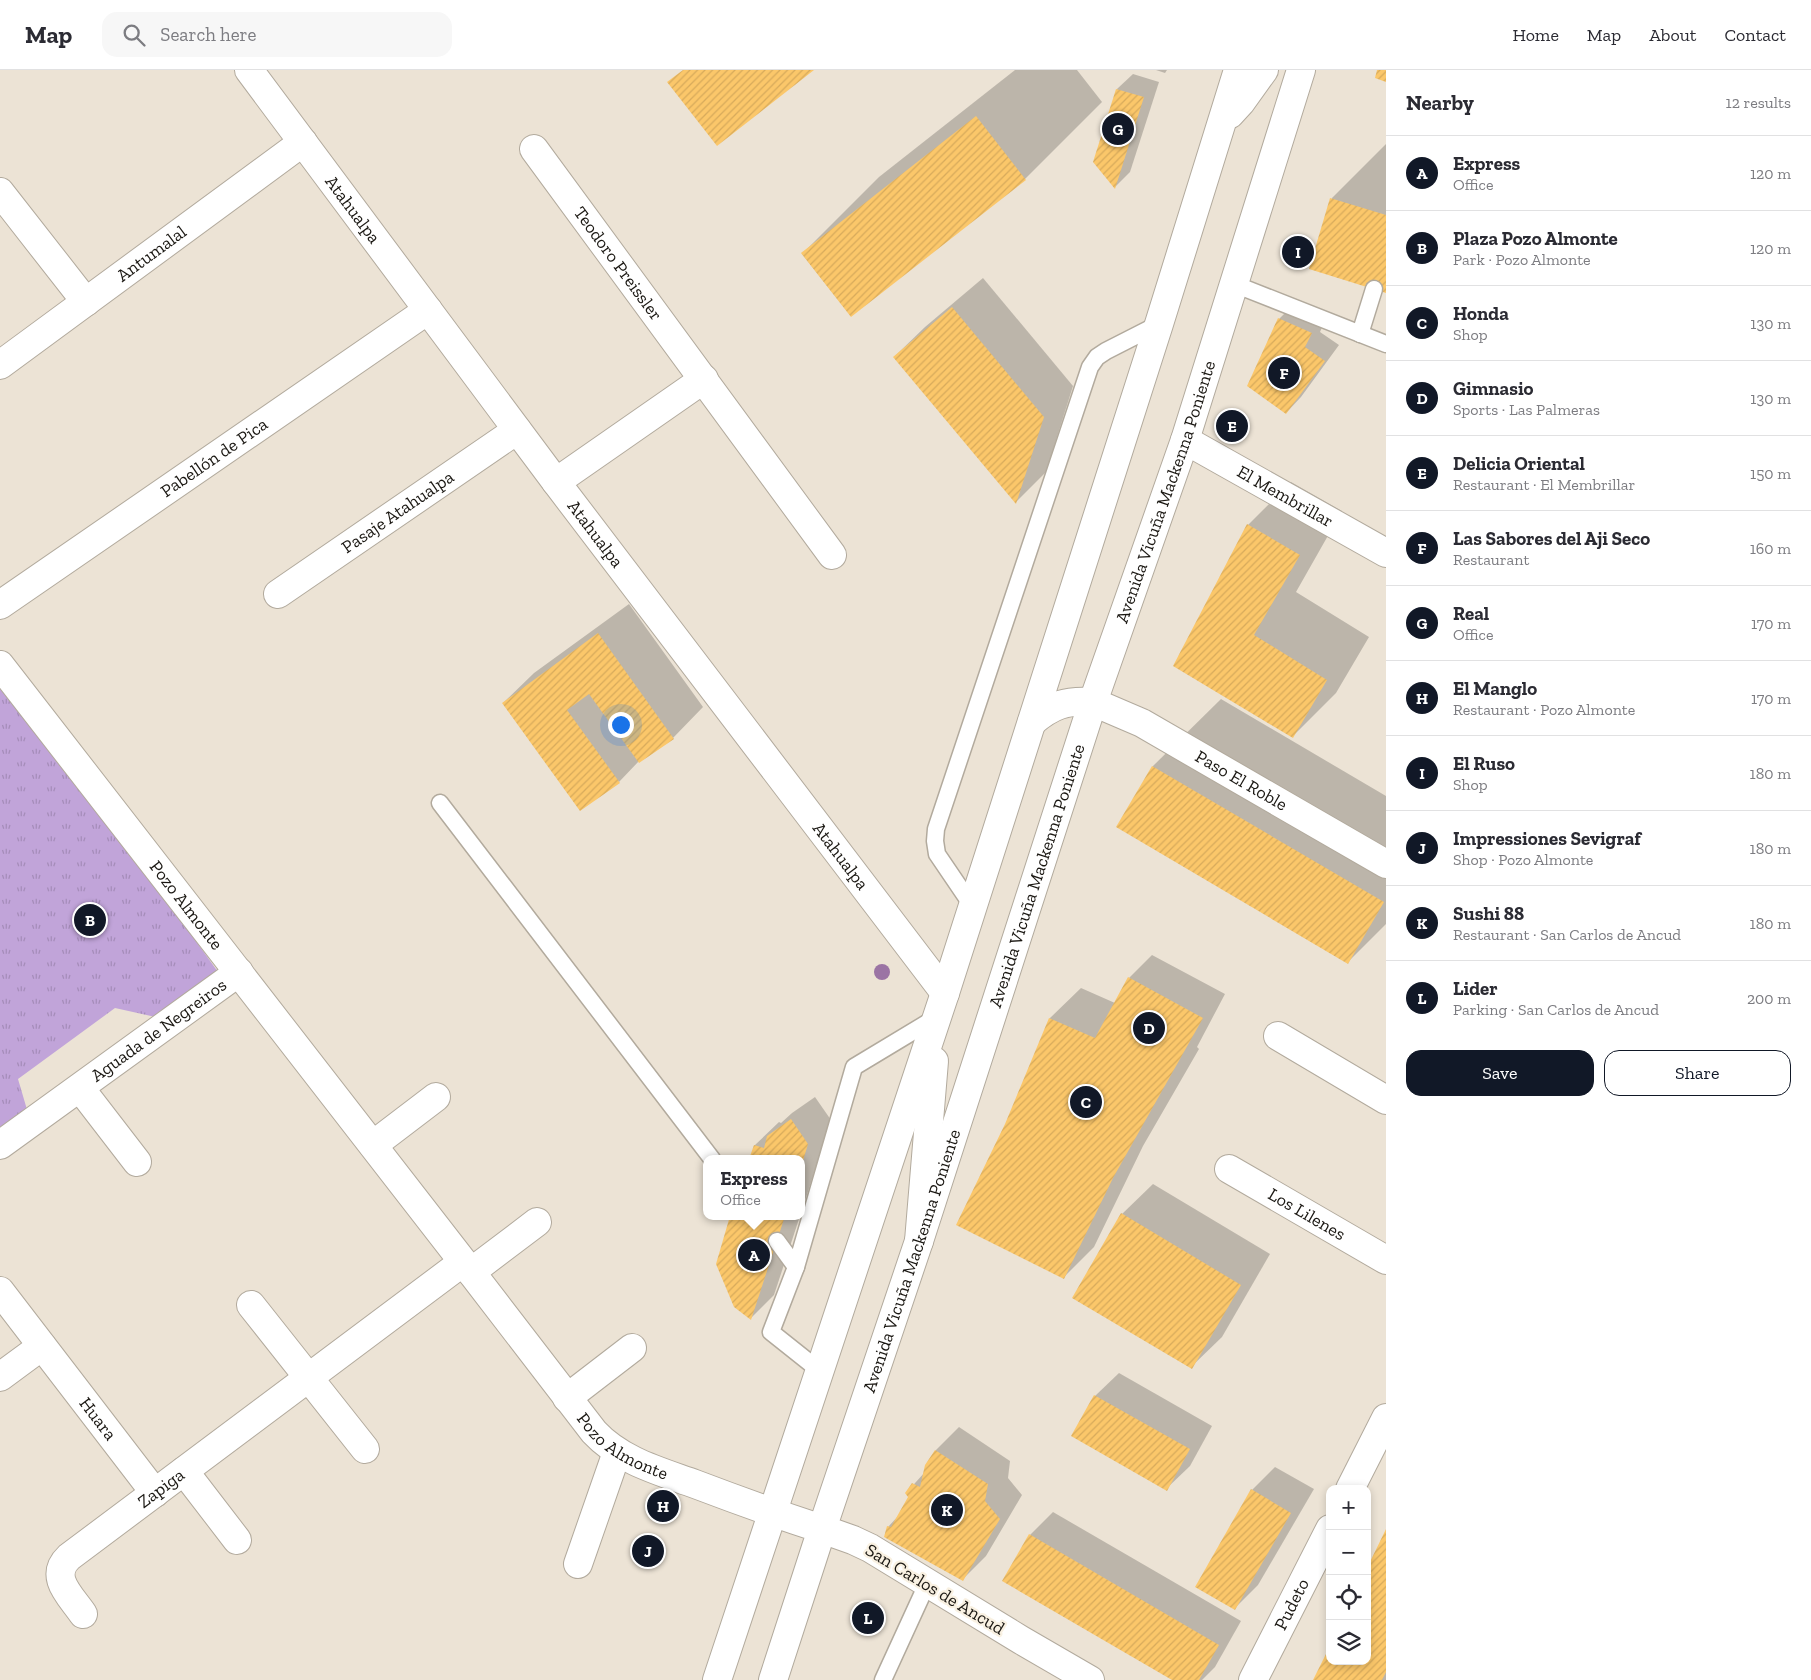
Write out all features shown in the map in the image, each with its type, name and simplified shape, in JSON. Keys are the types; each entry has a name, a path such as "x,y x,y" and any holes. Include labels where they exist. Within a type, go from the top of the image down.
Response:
{"street":[{"name":"Atahualpa","path":"249,70 556,482 941,1005"},
{"path":"717,1680 973,907 1238,70"},
{"path":"1221,123 1241,102 1264,70"},
{"name":"Avenida Vicuña Mackenna Poniente","path":"773,1680 919,1241 1093,702 1186,440 1301,70"},
{"name":"Antumalal","path":"0,365 303,142"},
{"name":"Teodoro Preissler","path":"534,149 832,555"},
{"path":"0,192 86,302"},
{"name":"Pabellón de Pica","path":"0,605 428,310"},
{"path":"556,482 704,379"},
{"name":"Pasaje Atahualpa","path":"278,594 517,430"},
{"name":"El Membrillar","path":"1186,440 1386,553"},
{"name":"Pozo Almonte","path":"0,665 567,1398 604,1443 628,1458 647,1466 773,1513"},
{"path":"1032,722 1052,707 1064,703 1078,701 1093,702"},
{"name":"Paso El Roble","path":"1093,702 1142,724 1386,864"},
{"name":"Aguada de Negreiros","path":"0,1145 239,972"},
{"path":"919,1241 941,1005"},
{"path":"1278,1036 1386,1100"},
{"name":"Aguada de Negreiros","path":"80,1088 137,1162"},
{"path":"373,1145 436,1097"},
{"name":"Los Lilenes","path":"1229,1169 1386,1260"},
{"path":"467,1267 537,1222"},
{"name":"Zapiga","path":"83,1614 60,1579 59,1570 63,1563 308,1378 467,1267"},
{"name":"Huara","path":"0,1291 155,1493"},
{"path":"251,1305 365,1449"},
{"path":"0,1377 42,1346"},
{"name":"Pozo Almonte","path":"567,1398 632,1348"},
{"path":"1352,1485 1386,1418"},
{"path":"578,1564 617,1452"},
{"path":"184,1471 237,1540"},
{"name":"San Carlos de Ancud","path":"773,1513 853,1540 870,1548 927,1584 1090,1680"},
{"name":"Pudeto","path":"1253,1680 1329,1530"}],"lane":[{"path":"1234,284 1386,344"},
{"path":"1360,334 1374,289"},
{"path":"973,907 937,854 936,829 1090,367 1097,357 1106,351 1159,324"},
{"path":"440,802 709,1155"},
{"path":"820,1371 772,1332 796,1267 854,1067 941,1005"},
{"path":"777,1241 796,1267"},
{"path":"883,1680 927,1584"}],"green space":[{"path":"0,679 143,867 218,972 160,1018 115,1008 18,1079 28,1113 0,1134"}],"building":[{"path":"683,70 814,70 717,146 667,82"},
{"path":"1377,70 1386,70 1386,82 1375,78"},
{"path":"1116,89 1144,97 1115,189 1093,162"},
{"path":"976,116 1026,180 851,317 801,253"},
{"path":"1330,198 1386,215 1386,293 1309,269"},
{"path":"952,307 1044,417 1016,504 893,357"},
{"path":"1278,318 1312,333 1305,347 1325,361 1286,414 1247,386"},
{"path":"1247,524 1300,555 1254,635 1327,680 1293,738 1173,666"},
{"path":"598,633 674,739 639,763 589,694 567,710 620,783 580,811 502,703"},
{"path":"1152,766 1384,902 1348,964 1116,827"},
{"path":"1128,977 1203,1018 1113,1178 1064,1279 956,1225 1005,1124 1049,1018 1095,1038"},
{"path":"791,1119 808,1144 805,1155 750,1155 754,1145 764,1148 767,1136"},
{"path":"1121,1213 1241,1285 1192,1369 1072,1298"},
{"path":"729,1220 784,1220 751,1320 734,1307 716,1264"},
{"path":"1094,1395 1190,1449 1167,1491 1071,1436"},
{"path":"935,1450 988,1484 985,1501 1000,1519 963,1581 884,1537 887,1526 891,1527 908,1497 905,1493 912,1483 920,1487 925,1465"},
{"path":"1251,1489 1291,1513 1235,1610 1195,1587"},
{"path":"1386,1529 1386,1672 1382,1680 1313,1680 1326,1654 1326,1665 1371,1665 1371,1560"},
{"path":"1029,1534 1219,1645 1199,1680 1172,1680 1002,1581"}],"place":[{"name":"Real","path":"1118,129"},
{"name":"El Ruso","path":"1298,252"},
{"name":"Las Sabores del Aji Seco","path":"1284,373"},
{"name":"Delicia Oriental","path":"1232,426"},
{"name":"Plaza Pozo Almonte","path":"90,920"},
{"name":"Gimnasio","path":"1149,1028"},
{"name":"Honda","path":"1086,1102"},
{"name":"Express","path":"754,1255"},
{"name":"El Manglo","path":"663,1506"},
{"name":"Sushi 88","path":"947,1510"},
{"name":"Impressiones Sevigraf","path":"648,1551"},
{"name":"Lider","path":"868,1618"}]}
